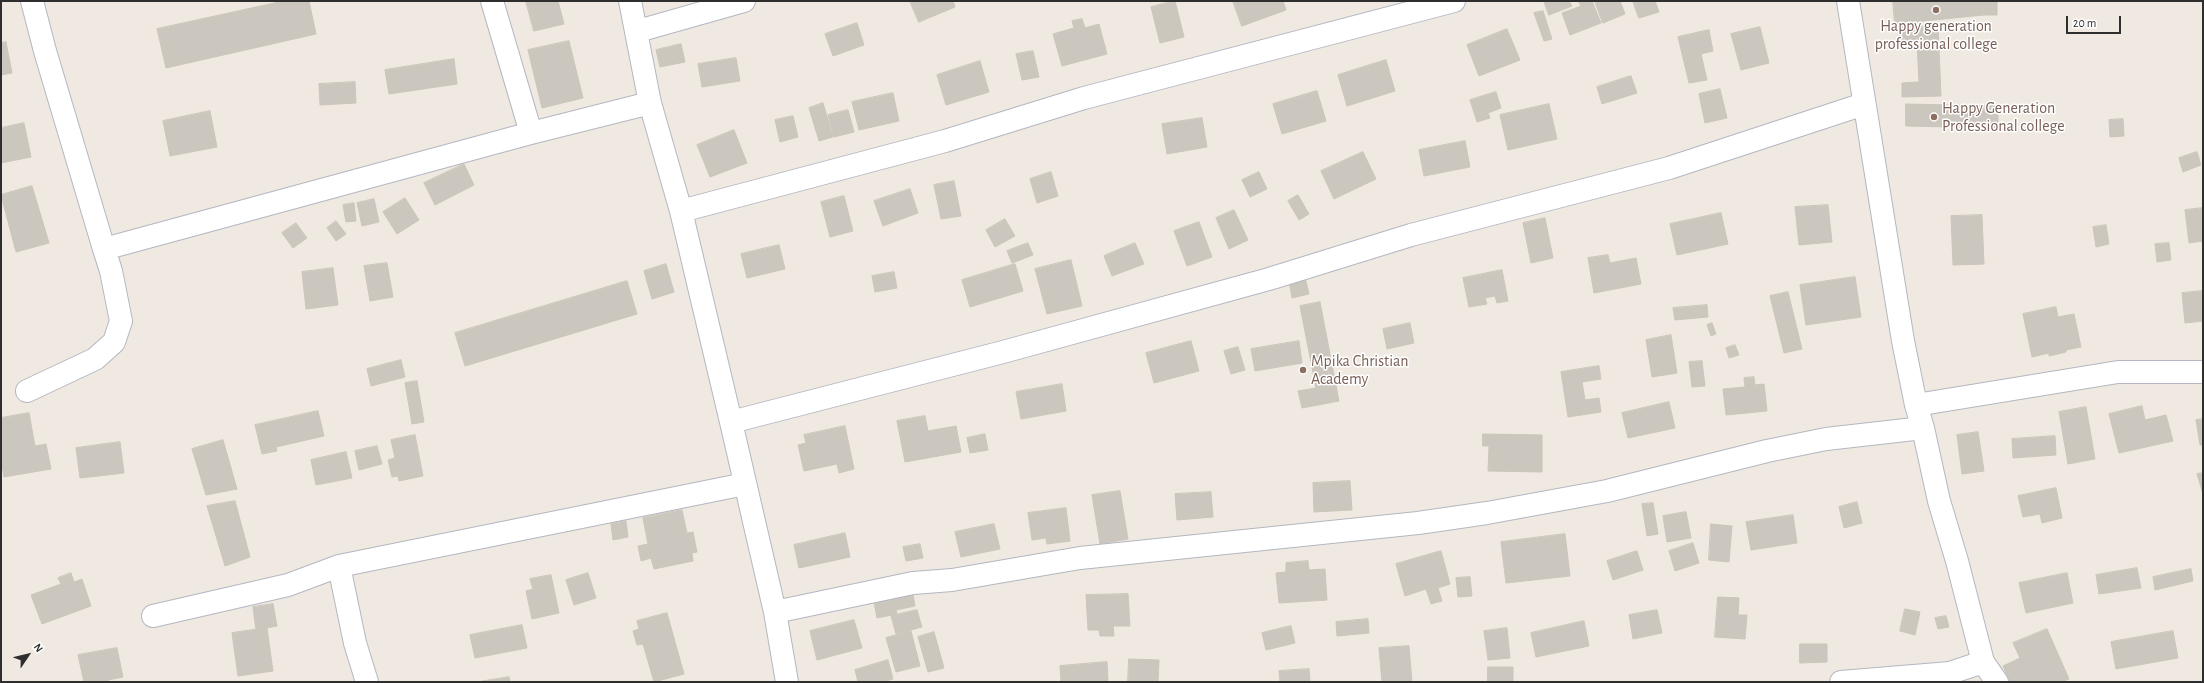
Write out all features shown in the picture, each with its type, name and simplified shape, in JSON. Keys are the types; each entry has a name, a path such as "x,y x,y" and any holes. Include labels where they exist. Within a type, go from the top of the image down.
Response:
{"street":[{"path":"27,391 95,359 114,342 121,321 111,271 45,52 32,1"},
{"path":"492,1 531,133"},
{"path":"630,1 638,31 650,103 681,211 775,612 788,682"},
{"path":"638,31 744,1"},
{"path":"681,211 945,140 1084,98 1454,1"},
{"path":"1848,1 1903,341 1916,405 1923,428 1939,501 1957,561 1983,662 1997,682"},
{"path":"104,250 531,133 650,103"},
{"path":"731,422 1018,348 1269,279 1411,235 1669,168 1864,104"},
{"path":"1916,405 2118,372 2203,372"},
{"path":"775,612 913,584 952,580 1080,558 1418,523 1487,513 1607,491 1767,451 1826,439 1923,428"},
{"path":"153,616 288,585 339,566 745,484"},
{"path":"339,566 355,643 366,682"},
{"path":"1840,682 1950,673 1983,662"}],"building":[{"path":"284,1 309,1 316,34 166,68 157,29"},
{"path":"526,1 558,1 564,24 534,31"},
{"path":"910,1 953,1 955,7 919,22"},
{"path":"1175,1 1184,37 1160,43 1151,7"},
{"path":"1233,1 1283,1 1286,10 1242,26"},
{"path":"1544,1 1569,1 1572,6 1549,15"},
{"path":"1584,1 1592,1 1601,23 1570,35 1562,13 1581,6 1579,3"},
{"path":"1595,1 1620,1 1625,14 1603,23"},
{"path":"1633,1 1655,1 1659,12 1639,18"},
{"path":"1893,1 1981,1 1983,15 1895,24"},
{"path":"1981,1 1997,1 1997,15 1982,15"},
{"path":"1543,11 1552,39 1544,41 1534,13"},
{"path":"1082,19 1085,28 1099,24 1107,54 1062,66 1053,34 1074,28 1072,21"},
{"path":"857,23 864,45 833,56 825,34"},
{"path":"1938,26 1941,96 1902,97 1902,83 1919,82 1917,43 1899,44 1898,27"},
{"path":"1760,27 1769,63 1741,70 1731,34"},
{"path":"1507,29 1520,60 1479,76 1467,45"},
{"path":"1709,30 1713,51 1701,54 1707,80 1689,83 1678,37"},
{"path":"569,41 583,98 542,108 528,50"},
{"path":"6,42 12,73 1,75 1,43"},
{"path":"681,44 685,62 660,67 656,50"},
{"path":"1033,51 1039,77 1022,80 1016,54"},
{"path":"736,58 740,81 702,87 698,64"},
{"path":"454,59 457,84 389,94 385,70"},
{"path":"1386,60 1395,91 1347,106 1338,75"},
{"path":"980,61 989,92 946,105 937,75"},
{"path":"1631,76 1637,93 1602,104 1597,87"},
{"path":"355,82 356,103 320,105 319,84"},
{"path":"1720,89 1727,118 1705,123 1699,94"},
{"path":"1317,91 1326,121 1282,134 1273,104"},
{"path":"1496,92 1501,108 1488,113 1490,118 1477,122 1470,100"},
{"path":"893,93 899,121 859,130 852,102"},
{"path":"823,103 833,137 819,141 809,108"},
{"path":"1549,104 1557,139 1508,150 1500,115"},
{"path":"1906,104 1998,106 1998,128 1906,126"},
{"path":"848,110 854,132 834,137 828,115"},
{"path":"210,111 217,147 170,156 163,121"},
{"path":"793,116 798,137 780,142 775,120"},
{"path":"1202,118 1207,147 1167,154 1162,124"},
{"path":"2123,119 2124,136 2110,137 2109,120"},
{"path":"24,123 31,157 1,163 1,128"},
{"path":"734,130 747,163 710,177 697,145"},
{"path":"1465,141 1470,167 1424,176 1419,150"},
{"path":"1363,152 1376,179 1334,199 1321,171"},
{"path":"2197,152 2201,165 2183,172 2179,158"},
{"path":"464,164 474,185 435,205 424,183"},
{"path":"1051,172 1058,196 1037,203 1030,179"},
{"path":"1259,172 1267,189 1250,197 1242,180"},
{"path":"954,181 961,216 941,219 934,185"},
{"path":"32,186 49,243 16,252 1,195"},
{"path":"910,189 918,213 883,226 874,201"},
{"path":"1298,195 1309,214 1299,220 1288,201"},
{"path":"844,196 853,231 830,237 821,202"},
{"path":"405,198 419,220 397,234 383,212"},
{"path":"374,199 379,222 362,226 357,203"},
{"path":"354,203 356,221 346,222 343,205"},
{"path":"1828,205 1832,242 1799,245 1795,207"},
{"path":"2203,208 2203,241 2189,243 2185,210"},
{"path":"1234,210 1248,240 1229,249 1216,218"},
{"path":"1721,213 1728,244 1677,255 1670,224"},
{"path":"1982,215 1984,264 1953,265 1951,216"},
{"path":"1545,218 1553,258 1531,263 1523,223"},
{"path":"1005,219 1015,236 995,247 986,230"},
{"path":"336,221 346,234 336,241 327,228"},
{"path":"1199,222 1212,257 1187,266 1174,231"},
{"path":"296,223 307,238 293,248 282,233"},
{"path":"2106,225 2109,244 2096,247 2093,227"},
{"path":"1028,243 1033,255 1012,263 1007,251"},
{"path":"1135,243 1144,264 1112,276 1104,256"},
{"path":"2169,243 2171,260 2157,262 2155,244"},
{"path":"779,245 785,269 747,278 741,254"},
{"path":"1608,255 1610,263 1636,258 1641,284 1594,293 1588,258"},
{"path":"1071,260 1082,306 1047,314 1035,269"},
{"path":"387,263 393,297 370,301 364,266"},
{"path":"666,264 674,292 652,299 644,271"},
{"path":"1015,264 1023,291 970,307 962,280"},
{"path":"333,268 338,305 306,309 302,272"},
{"path":"1502,270 1508,301 1497,303 1495,296 1485,298 1487,304 1469,307 1463,278"},
{"path":"894,272 897,288 875,292 872,276"},
{"path":"1305,277 1309,294 1292,298 1289,281"},
{"path":"1855,277 1861,317 1806,325 1800,285"},
{"path":"627,281 637,314 465,366 455,333"},
{"path":"2203,291 2203,321 2185,323 2182,293"},
{"path":"1788,292 1802,349 1784,353 1770,296"},
{"path":"1320,302 1339,401 1302,408 1298,391 1316,388 1300,306"},
{"path":"1707,305 1708,317 1675,320 1673,308"},
{"path":"2056,307 2058,317 2074,314 2081,347 2049,356 2049,353 2032,357 2023,314"},
{"path":"1410,323 1414,343 1387,349 1383,329"},
{"path":"1712,323 1716,334 1711,336 1707,325"},
{"path":"1671,335 1677,373 1652,377 1646,340"},
{"path":"1191,341 1199,371 1154,383 1146,353"},
{"path":"1299,341 1302,363 1255,371 1251,349"},
{"path":"1735,345 1739,355 1729,358 1726,348"},
{"path":"1238,347 1245,370 1231,374 1224,351"},
{"path":"401,360 405,377 371,386 367,369"},
{"path":"1702,361 1705,386 1692,387 1689,362"},
{"path":"1599,366 1601,379 1582,382 1585,400 1599,398 1601,412 1568,417 1561,372"},
{"path":"1754,377 1755,385 1764,384 1767,411 1726,415 1723,389 1745,387 1744,378"},
{"path":"417,381 424,422 412,424 405,383"},
{"path":"1062,384 1066,411 1021,419 1016,392"},
{"path":"1669,402 1675,428 1628,438 1622,413"},
{"path":"2142,406 2145,420 2166,415 2173,441 2119,453 2109,414"},
{"path":"2086,407 2095,459 2068,464 2059,412"},
{"path":"318,411 324,436 276,447 277,451 262,454 255,425"},
{"path":"29,413 35,446 46,444 51,469 4,477 1,459 1,418"},
{"path":"925,416 928,431 956,426 961,452 905,462 897,421"},
{"path":"2203,419 2203,445 2200,445 2196,420"},
{"path":"845,426 854,469 839,473 837,464 804,471 798,445 806,443 804,435"},
{"path":"1978,432 1984,471 1962,474 1957,435"},
{"path":"985,434 988,450 970,453 967,438"},
{"path":"1483,434 1542,435 1542,472 1488,471 1489,446 1483,446"},
{"path":"415,435 423,476 399,481 398,476 392,477 388,460 395,458 391,440"},
{"path":"2055,436 2056,455 2013,458 2012,439"},
{"path":"223,440 237,489 206,495 192,449"},
{"path":"120,442 124,473 80,478 76,448"},
{"path":"377,446 382,464 359,470 355,451"},
{"path":"346,452 352,478 316,485 311,460"},
{"path":"2203,473 2203,494 2197,474"},
{"path":"1350,481 1352,510 1314,512 1313,483"},
{"path":"2056,488 2062,518 2042,523 2040,514 2023,517 2018,496"},
{"path":"1120,491 1128,539 1100,544 1092,495"},
{"path":"1211,492 1213,517 1177,520 1175,494"},
{"path":"235,501 250,557 225,566 207,506"},
{"path":"1857,502 1862,523 1844,528 1839,507"},
{"path":"1653,503 1658,534 1647,536 1642,504"},
{"path":"1066,508 1070,541 1047,544 1046,538 1032,540 1028,513"},
{"path":"682,510 687,533 693,532 697,552 692,553 693,561 654,569 651,558 641,561 638,546 648,544 643,518"},
{"path":"1686,512 1691,538 1667,542 1663,516"},
{"path":"1793,515 1797,543 1751,550 1746,522"},
{"path":"626,521 628,537 613,540 611,524"},
{"path":"994,524 1000,549 961,557 955,532"},
{"path":"1711,524 1732,526 1729,562 1709,560"},
{"path":"845,533 850,557 799,568 794,545"},
{"path":"1565,534 1570,576 1506,583 1501,542"},
{"path":"1693,543 1699,563 1675,571 1669,551"},
{"path":"920,544 923,558 906,561 903,547"},
{"path":"1441,551 1450,584 1438,588 1442,601 1431,604 1426,589 1405,596 1396,564"},
{"path":"1637,551 1643,570 1613,580 1607,561"},
{"path":"1308,561 1309,570 1325,569 1327,600 1279,603 1276,573 1286,572 1286,563"},
{"path":"2137,568 2141,588 2099,594 2096,575"},
{"path":"2191,569 2193,581 2155,590 2153,577"},
{"path":"71,573 74,582 82,579 91,606 42,624 31,595 61,584 58,578"},
{"path":"588,573 596,598 574,605 566,580"},
{"path":"2067,573 2073,603 2026,613 2019,583"},
{"path":"551,575 559,613 532,619 526,591 533,589 530,579"},
{"path":"1470,577 1472,596 1458,597 1456,578"},
{"path":"913,594 915,606 896,610 897,614 877,618 874,602"},
{"path":"1128,594 1130,626 1113,626 1114,636 1100,636 1099,630 1088,630 1086,595"},
{"path":"1718,597 1739,598 1738,615 1747,615 1745,639 1715,637"},
{"path":"273,604 277,626 256,630 253,607"},
{"path":"1905,609 1920,612 1915,635 1900,631"},
{"path":"917,610 922,627 896,634 891,616"},
{"path":"1657,610 1662,633 1633,639 1629,615"},
{"path":"667,613 684,674 654,682 643,644 637,645 633,631 639,629 637,621"},
{"path":"1946,616 1949,627 1938,629 1935,618"},
{"path":"1368,619 1369,633 1337,636 1336,622"},
{"path":"854,620 862,648 817,660 810,631"},
{"path":"1584,621 1589,646 1536,657 1531,633"},
{"path":"522,625 527,648 475,658 470,635"},
{"path":"1291,626 1295,643 1266,650 1262,633"},
{"path":"267,628 273,671 238,676 232,633"},
{"path":"1507,628 1510,658 1488,660 1484,631"},
{"path":"2047,629 2069,679 2061,682 2010,682 2003,666 2020,658 2013,643"},
{"path":"911,631 920,666 896,672 886,638"},
{"path":"2173,631 2178,658 2116,669 2111,642"},
{"path":"934,632 944,668 928,672 918,637"},
{"path":"1800,644 1827,644 1827,662 1800,663"},
{"path":"1409,646 1412,682 1382,682 1379,648"},
{"path":"117,648 123,677 108,680 109,682 84,682 78,655"},
{"path":"1129,659 1159,660 1158,682 1128,682"},
{"path":"888,660 893,679 882,682 858,682 855,670"},
{"path":"1107,662 1108,682 1061,682 1060,666"},
{"path":"1488,667 1513,667 1513,682 1488,682"},
{"path":"1309,669 1310,682 1280,682 1279,671"},
{"path":"509,677 510,682 477,682"}],"place":[{"name":"Happy generation professional college","path":"1936,10"},
{"name":"Happy Generation Professional college","path":"1934,117"},
{"name":"Mpika Christian Academy","path":"1303,370"}]}
